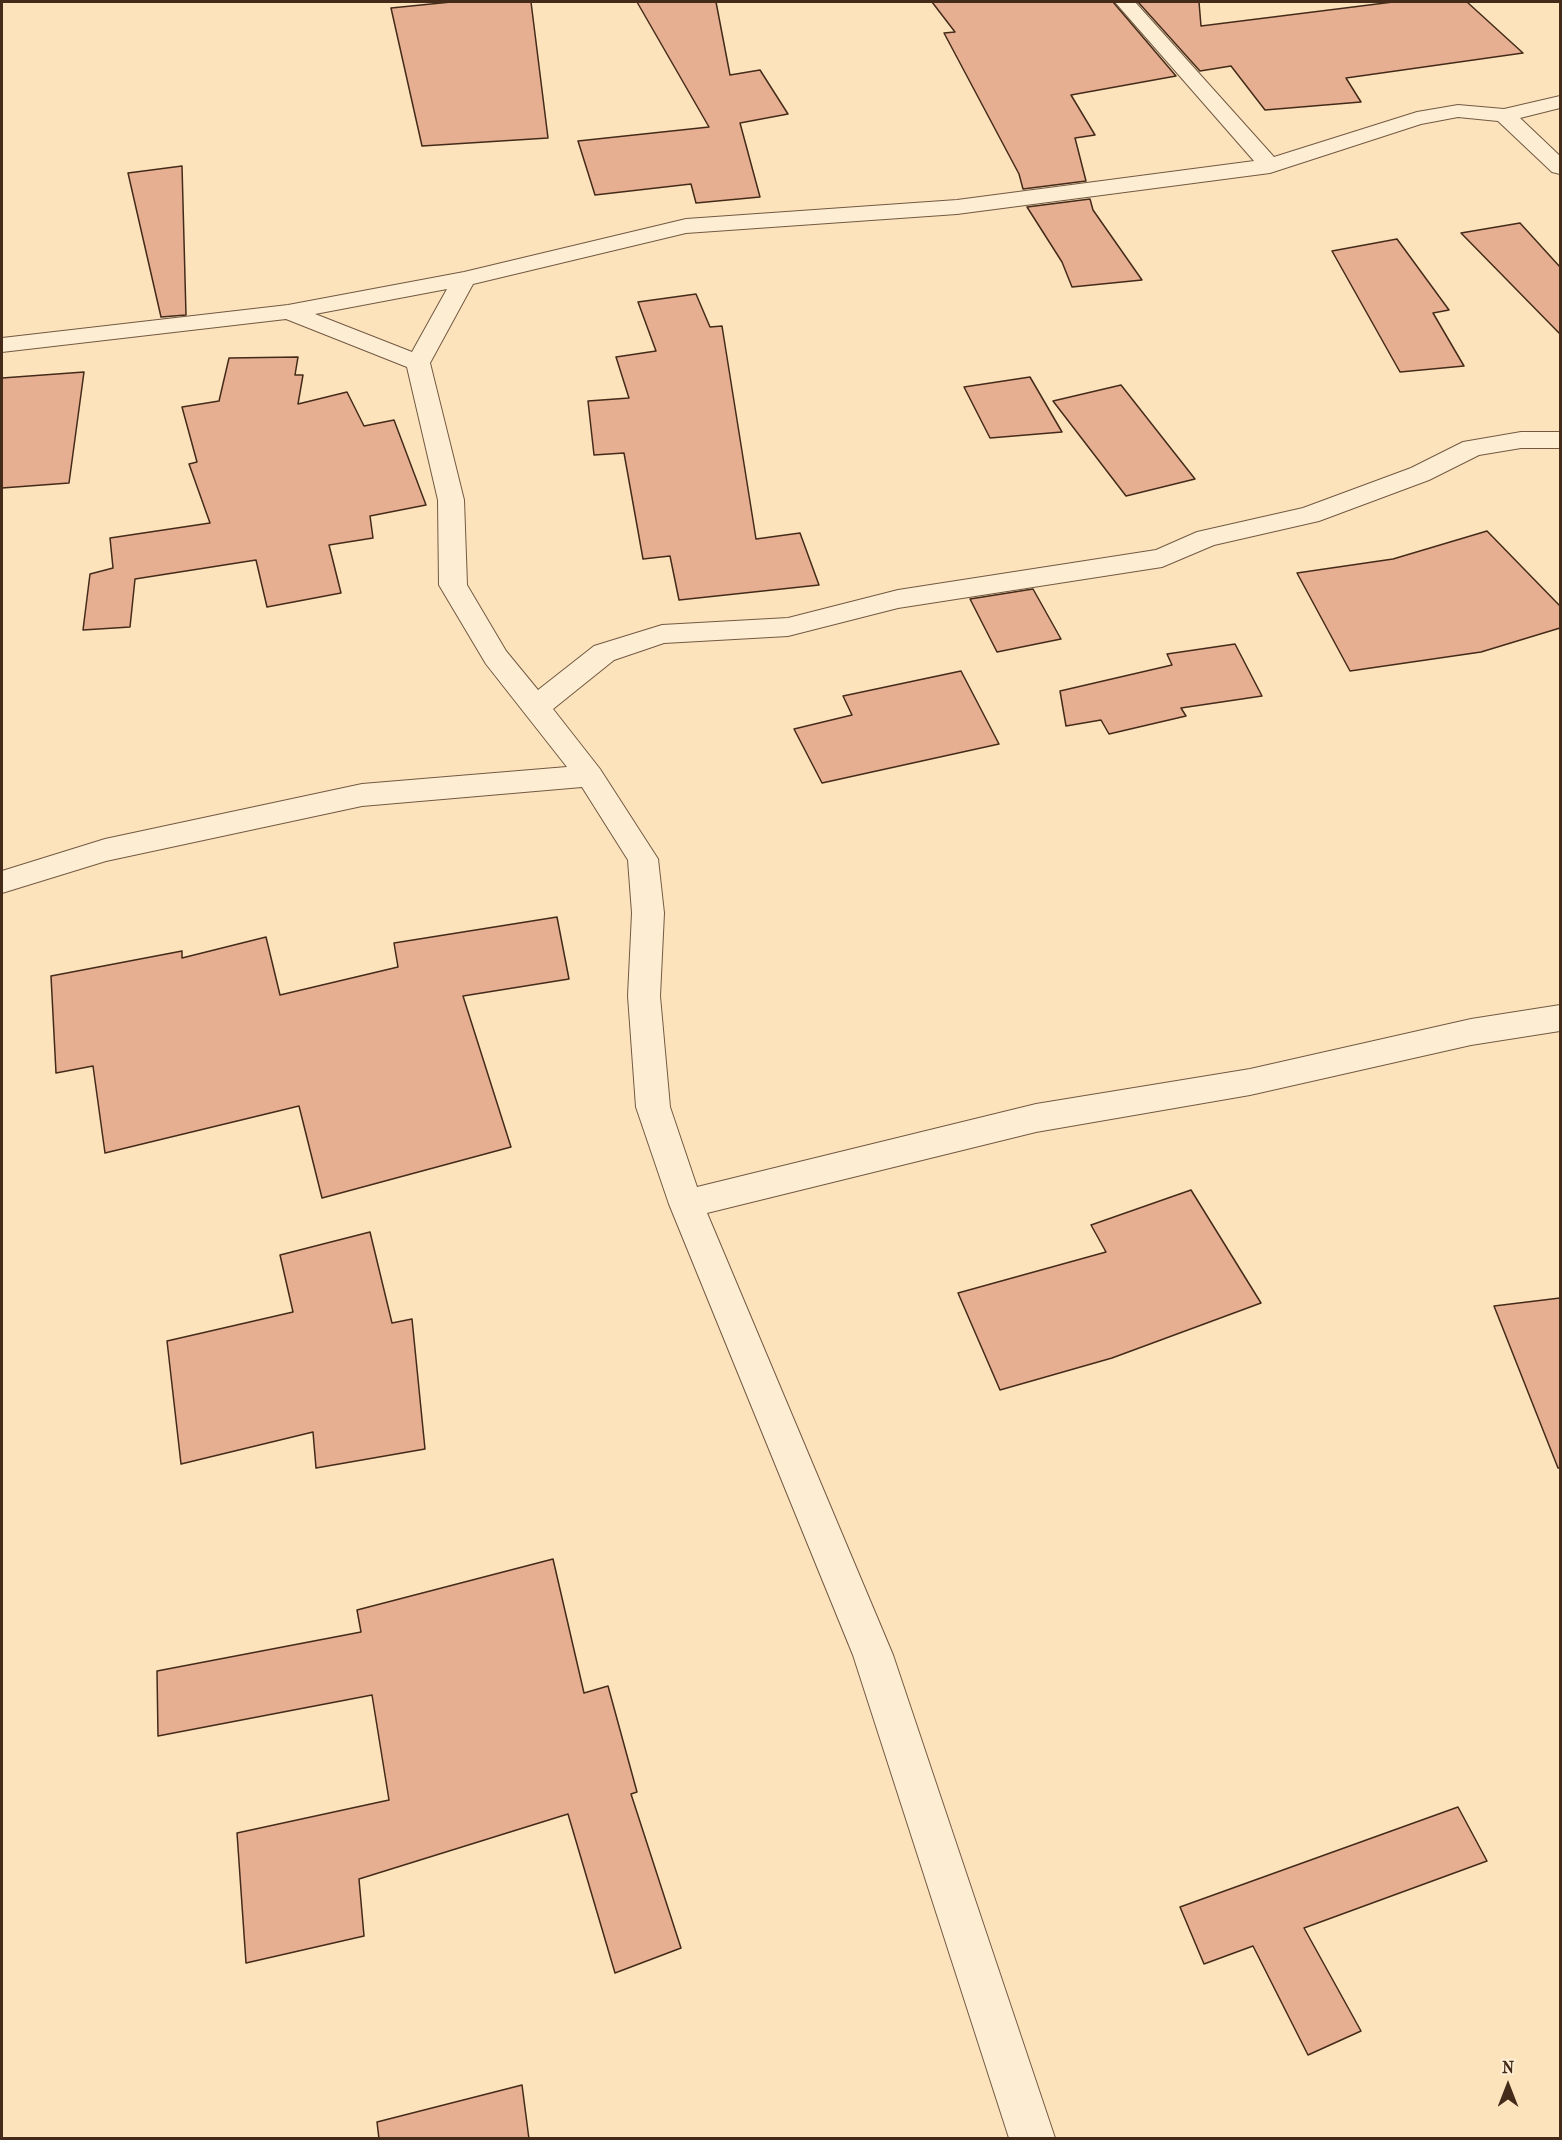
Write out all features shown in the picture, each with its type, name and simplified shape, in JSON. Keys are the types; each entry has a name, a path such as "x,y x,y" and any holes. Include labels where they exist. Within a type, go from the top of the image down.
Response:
{"street":[{"path":"1125,2 1270,166"},
{"path":"2,345 288,312 464,279 686,226 957,207 1270,166 1417,118 1458,111 1504,115 1560,102"},
{"path":"1504,115 1560,167"},
{"path":"464,279 418,363 451,500 453,585 496,657 537,706 590,777 643,859 648,913 644,996 653,1107 686,1204 873,1655 1032,2139"},
{"path":"288,312 418,363"},
{"path":"537,706 604,653 662,634 788,627 898,599 1162,558 1206,538 1310,515 1420,474 1472,448 1521,440 1560,440"},
{"path":"2,882 105,850 362,795 590,777"},
{"path":"686,1204 1036,1118 1250,1082 1471,1032 1560,1018"}],"building":[{"path":"451,2 531,2 548,138 422,146 391,8"},
{"path":"637,2 716,2 730,75 760,70 788,114 740,123 760,197 696,203 691,184 595,195 578,141 709,127"},
{"path":"932,2 1113,2 1176,76 1071,95 1095,135 1075,138 1086,181 1023,189 1019,174 944,33 955,32"},
{"path":"1138,2 1199,2 1201,26 1393,2 1467,2 1523,53 1346,78 1361,102 1265,110 1231,66 1200,71"},
{"path":"182,166 186,315 161,317 128,173"},
{"path":"1090,199 1093,210 1142,280 1072,287 1062,262 1027,207"},
{"path":"1520,223 1560,267 1560,334 1461,233"},
{"path":"1397,239 1449,310 1433,313 1464,366 1400,372 1332,251"},
{"path":"696,294 710,327 722,326 756,539 800,533 819,585 679,600 670,556 643,559 624,453 594,455 588,401 629,398 616,357 656,351 638,302"},
{"path":"298,357 295,375 303,375 298,404 347,392 364,426 394,420 426,505 370,516 373,538 329,545 341,593 267,607 256,560 135,579 130,627 83,630 90,574 113,568 110,538 210,523 189,464 197,462 182,407 219,401 229,358"},
{"path":"84,372 69,483 2,488 2,378"},
{"path":"1030,377 1062,432 990,438 964,387"},
{"path":"1121,385 1195,479 1126,496 1053,401"},
{"path":"1487,531 1560,606 1560,628 1481,652 1350,671 1297,573 1393,559"},
{"path":"1033,589 1061,639 997,652 970,599"},
{"path":"1235,644 1262,696 1181,708 1186,716 1109,734 1101,720 1066,726 1060,691 1172,665 1167,654"},
{"path":"961,671 999,744 822,783 794,729 852,715 843,696"},
{"path":"557,917 569,979 463,996 511,1147 322,1198 299,1106 105,1153 93,1066 56,1073 51,976 182,951 182,958 266,937 280,995 398,967 394,943"},
{"path":"1191,1190 1261,1303 1112,1358 1000,1390 958,1293 1106,1252 1091,1225"},
{"path":"370,1232 392,1323 412,1319 425,1449 316,1468 313,1432 181,1464 167,1341 293,1312 280,1255"},
{"path":"1560,1298 1560,1468 1558,1468 1494,1306"},
{"path":"553,1559 584,1693 608,1686 637,1792 631,1794 681,1948 615,1973 568,1814 359,1879 364,1936 246,1963 237,1833 389,1800 372,1695 158,1736 157,1671 361,1632 357,1610"},
{"path":"1458,1807 1487,1861 1304,1928 1361,2031 1308,2055 1253,1946 1204,1964 1180,1907"},
{"path":"522,2085 529,2139 379,2139 377,2122"}]}
